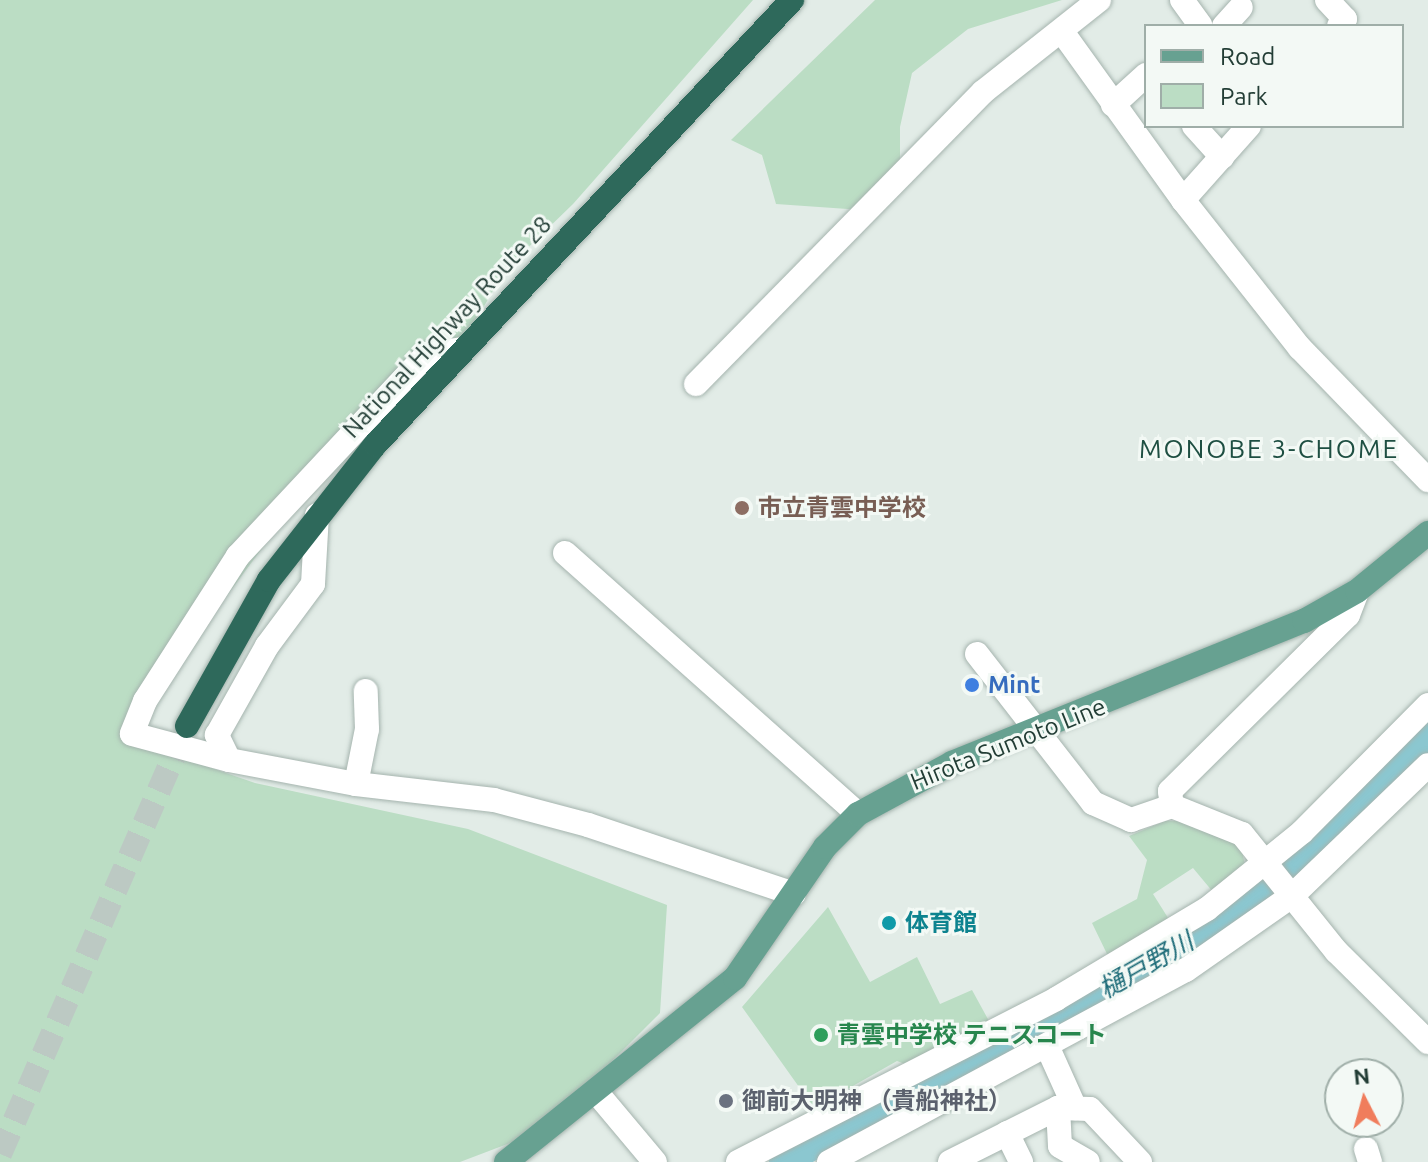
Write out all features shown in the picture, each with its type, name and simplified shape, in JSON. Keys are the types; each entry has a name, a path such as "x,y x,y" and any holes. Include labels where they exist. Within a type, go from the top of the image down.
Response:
{"highway":[{"name":"National Highway Route 28","path":"187,726 269,580 317,515 464,349 792,0"}],"main road":[{"name":"Hirota Sumoto Line","path":"506,1162 597,1093 735,978 825,847 858,814 952,763 1259,643 1357,591 1428,533"}],"street":[{"path":"696,384 983,92 1063,33 1099,0"},
{"path":"1182,0 1205,24"},
{"path":"1327,0 1345,19 1341,24"},
{"path":"1211,24 1241,7"},
{"path":"1063,33 1183,200 1300,348 1428,480"},
{"path":"1113,105 1144,77"},
{"path":"1196,128 1222,157"},
{"path":"1183,200 1247,128"},
{"path":"464,349 427,354 300,485 238,556 145,701 132,734 229,760 356,784 494,800 588,825 794,894"},
{"path":"229,760 217,735 267,646 313,584 317,515"},
{"path":"565,553 858,814"},
{"path":"1172,806 1170,791 1348,615 1357,591"},
{"path":"977,654 1040,731 1093,803 1131,820 1172,806 1242,834 1337,952 1428,1042"},
{"path":"356,784 367,729 366,691"},
{"path":"738,1162 1056,999 1207,909 1337,799 1428,705"},
{"path":"829,1162 1168,982 1293,895 1428,765"},
{"path":"1048,1048 1066,1108 1060,1146 1086,1156 1088,1162"},
{"path":"597,1093 655,1162"},
{"path":"950,1162 995,1146 1066,1108 1090,1109 1137,1161"},
{"path":"995,1146 1021,1162"}],"green space":[{"path":"0,0 753,0 573,204 505,270 465,339 428,383 304,492 122,737 255,783 468,829 667,905 660,1013 542,1131 460,1162 0,1162"},
{"path":"875,0 1062,0 968,29 912,73 900,127 900,177 862,210 776,204 762,155 731,140"},
{"path":"1165,821 1187,821 1240,843 1246,869 1213,892 1193,868 1153,894 1170,921 1108,956 1092,923 1137,899 1147,860 1129,836"},
{"path":"828,907 870,982 917,957 940,1004 972,990 989,1021 905,1064 897,1061 814,1108 742,1007"}],"waterway":[{"name":"樋戸野川","path":"783,1162 1172,955 1306,857 1428,736"}],"tunnel":[{"path":"0,1154 186,729"}],"place":[{"name":"市立青雲中学校","path":"742,508"},
{"name":"Mint","path":"972,685"},
{"name":"体育館","path":"889,923"},
{"name":"青雲中学校 テニスコート","path":"821,1035"},
{"name":"御前大明神 （貴船神社）","path":"726,1101"}],"district":[{"name":"MONOBE 3-CHOME","path":"1269,449"}]}
